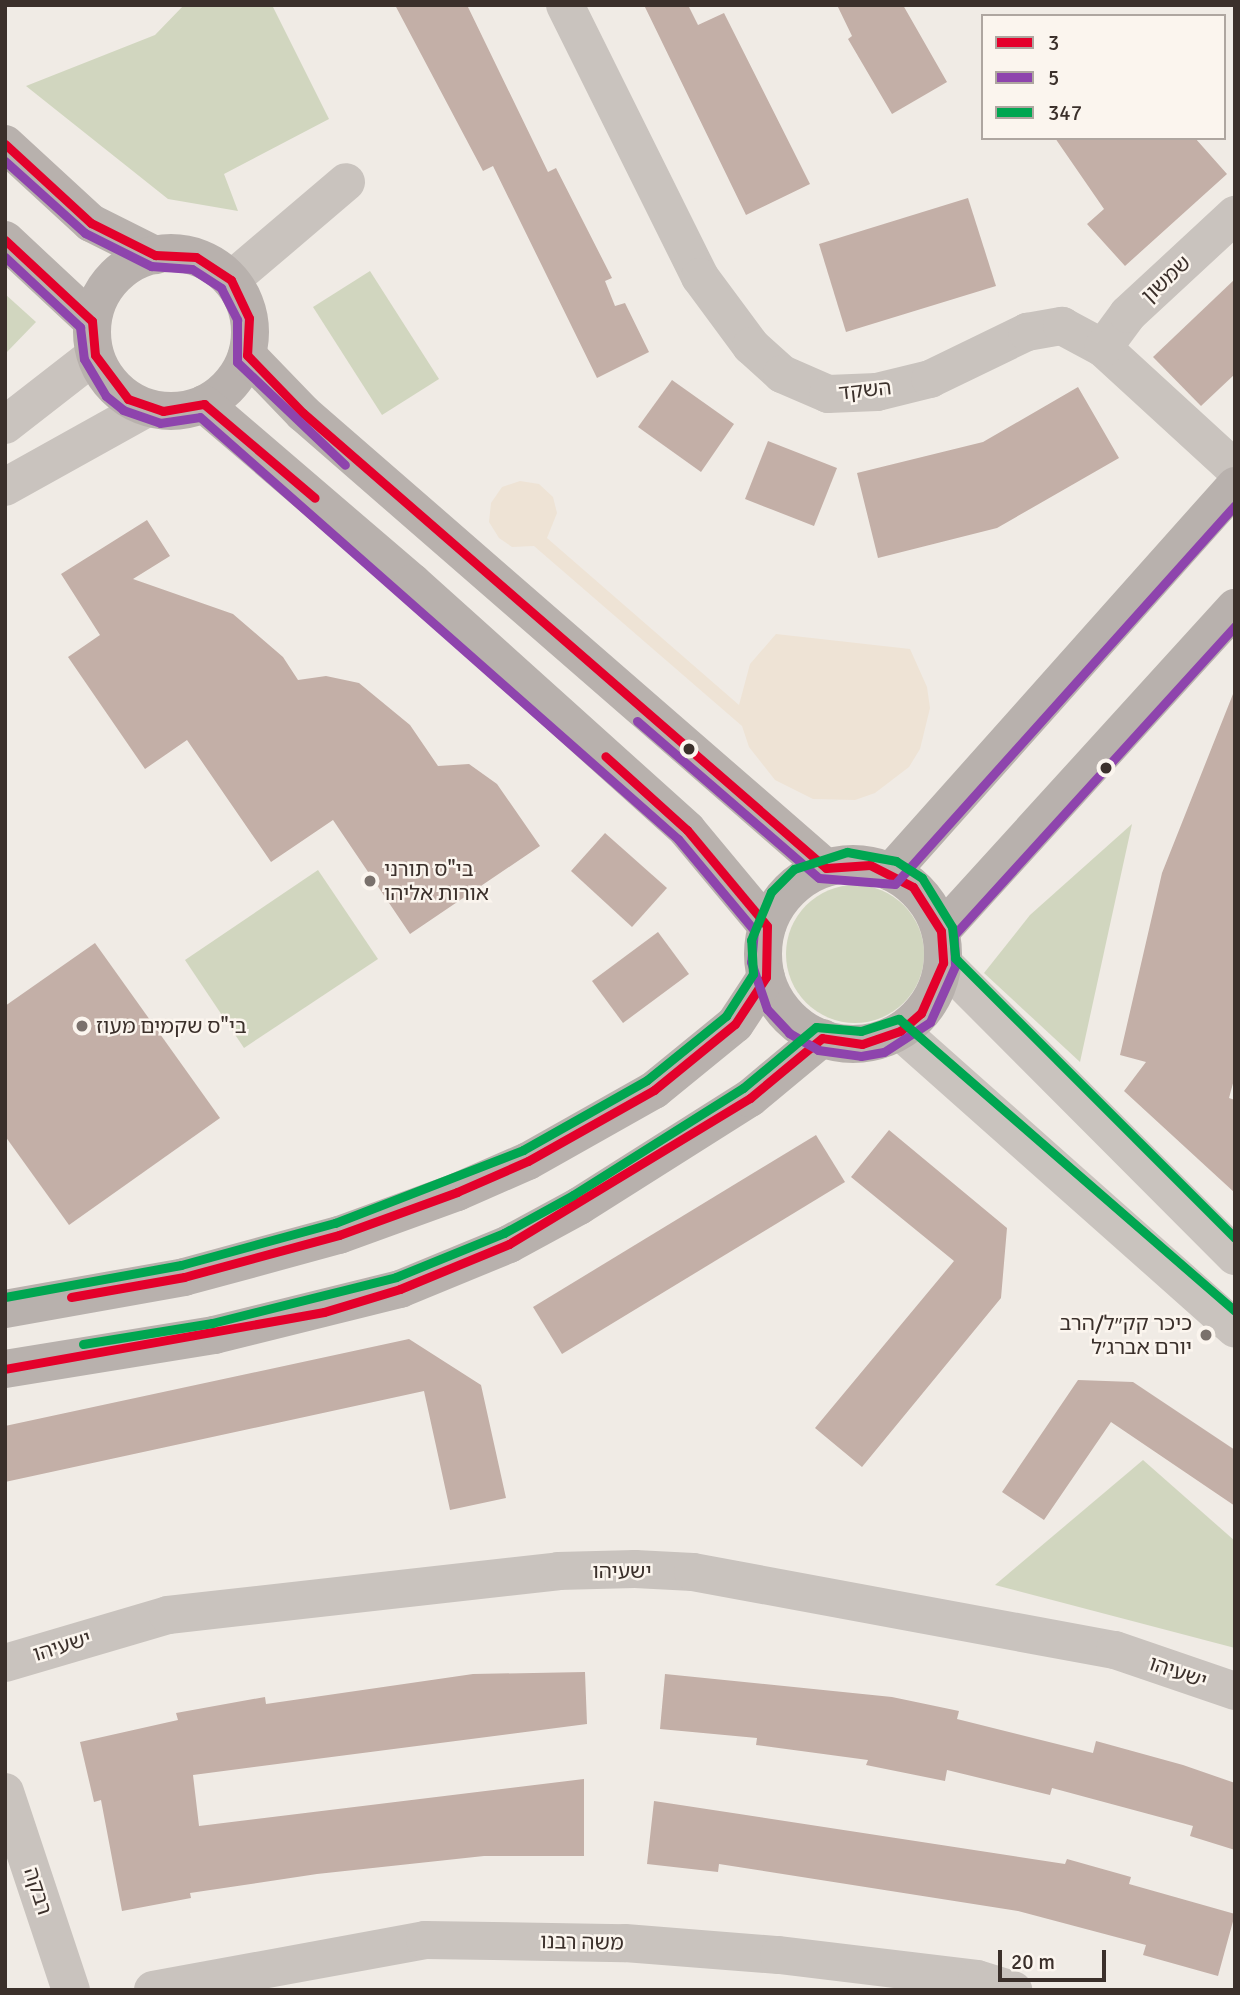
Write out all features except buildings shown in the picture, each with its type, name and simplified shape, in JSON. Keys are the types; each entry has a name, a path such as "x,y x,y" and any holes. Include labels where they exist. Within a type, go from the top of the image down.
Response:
{"main road":[{"path":"5,144 90,223 155,255 196,257 231,280 249,318 247,355 229,387 204,404 183,411 147,408 114,387 94,338 5,240"},
{"path":"94,338 116,275 155,255"},
{"path":"247,355 303,413 826,868"},
{"path":"204,404 413,583 687,830 767,926"},
{"path":"891,872 1235,486"},
{"path":"942,947 930,907 891,872 870,865 826,868 800,880 780,900 767,926 766,977 784,1010 822,1038 862,1044 900,1031 928,1002 942,947 1235,608"},
{"path":"5,1309 184,1277 339,1235 457,1192 528,1161 654,1090 735,1024 766,977"},
{"path":"5,1369 214,1335 400,1289 509,1244 579,1206 750,1098 822,1038"}],"street":[{"name":"השקד","path":"565,5 700,277 751,346 782,374 828,394 877,392 930,379 1027,332 1062,326 1103,348 1139,384 1235,469"},
{"path":"231,280 346,182"},
{"name":"שמשון","path":"1103,348 1128,314 1235,215"},
{"path":"5,425 94,338"},
{"path":"5,487 147,408"},
{"path":"942,947 1235,1256"},
{"path":"900,1031 1235,1328"},
{"name":"ישעיהו","path":"5,1663 168,1615 558,1571 635,1569 693,1572 1115,1650 1235,1691"},
{"name":"רבקה","path":"5,1792 71,1990"},
{"name":"משה רבנו","path":"153,1990 425,1940 625,1943 779,1955 976,1979 1013,1990"}],"green space":[{"path":"184,5 272,5 329,119 224,174 238,211 168,199 26,86 155,35"},
{"path":"370,271 439,379 382,415 313,307"},
{"path":"5,294 36,322 5,354"},
{"path":"1132,824 1080,1062 984,973 1030,915"},
{"path":"318,870 378,959 244,1048 185,960"},
{"path":"855,885 881,891 904,905 918,928 924,954 918,980 904,1003 881,1017 855,1023 829,1017 806,1003 792,980 786,954 792,928 806,905 829,891"},
{"path":"1143,1460 1235,1541 1235,1648 995,1585"}],"shaded area":[{"path":"520,481 539,484 553,497 557,513 547,538 739,705 750,664 776,634 910,649 927,687 930,708 920,749 909,767 875,793 855,800 813,799 775,780 749,747 742,726 534,546 512,547 499,538 489,522 491,503 502,487"}],"transit line":[{"name":"3","path":"5,144 91,223 155,255 196,257 231,280 249,318 247,355 303,413 826,868 870,865 913,887 941,931 943,963 921,1013 900,1031 862,1044 822,1038 750,1098 509,1244 400,1289 324,1312 5,1369"},
{"name":"5","path":"5,161 85,233 151,266 192,269 221,288 237,320 237,362 345,465"},
{"name":"3","path":"5,240 92,321 95,355 128,399 163,411 204,404 315,498"},
{"name":"5","path":"5,257 80,327 84,359 106,396 123,410 160,423 200,417 678,839 754,930 751,962 767,1009 789,1033 818,1050 861,1056 884,1052 930,1022 955,966 954,935 1235,626"},
{"name":"5","path":"637,721 819,878 895,884 1235,505"},
{"name":"3","path":"71,1297 184,1277 339,1235 457,1192 528,1161 654,1090 735,1024 766,977 767,926 687,830 605,756"},
{"name":"347","path":"5,1297 181,1265 335,1223 523,1150 647,1080 726,1016 753,974 751,940 771,892 794,869 847,852 896,861 922,878 952,927 955,958 1235,1238"},
{"name":"347","path":"83,1344 212,1323 396,1277 504,1233 573,1195 743,1088 816,1027 861,1031 899,1019 1235,1311"}],"place":[{"name":"בי\"ס תורני אורות אליהו","path":"370,881"},
{"name":"בי\"ס שקמים מעוז","path":"82,1026"},
{"name":"כיכר קק״ל/הרב יורם אברג׳ל","path":"1206,1335"}]}
